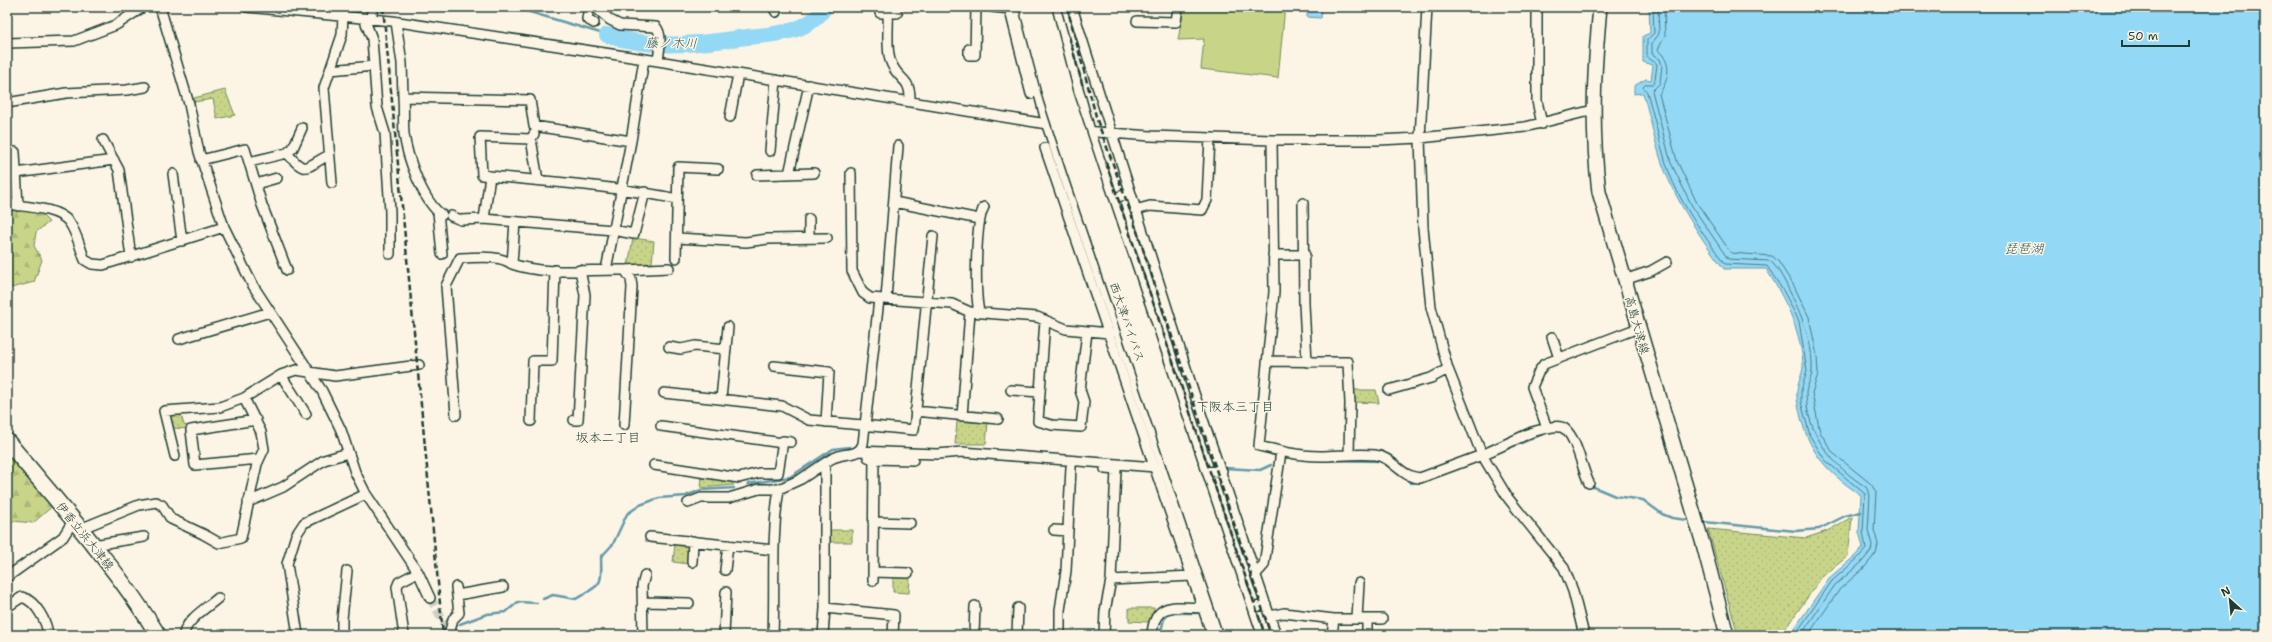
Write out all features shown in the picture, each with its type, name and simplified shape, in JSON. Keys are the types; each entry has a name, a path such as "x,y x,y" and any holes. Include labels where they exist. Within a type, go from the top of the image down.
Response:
{"highway":[{"name":"西大津バイパス","path":"1028,7 1052,98 1075,170 1234,635"},
{"name":"西大津バイパス","path":"1042,7 1065,95 1247,635"}],"main road":[{"name":"伊香立浜大津線","path":"7,441 93,545 143,610 158,635"}],"street":[{"path":"7,43 74,41 116,25 143,7"},
{"path":"160,7 189,104 201,160 224,227 252,284 322,392 341,430 354,472 366,494 418,572 430,598"},
{"path":"246,7 396,22 658,61 1088,131 1111,131 1151,136 1272,140 1420,138 1542,124 1593,110"},
{"path":"372,7 368,19 372,39 377,107 385,133 388,163 390,254"},
{"path":"589,7 587,19 594,23"},
{"path":"595,7 620,25 656,27 659,30 660,37 658,61"},
{"path":"970,49 969,55 975,55 976,7"},
{"path":"992,7 1013,8 1031,94"},
{"path":"1053,7 1088,131 1257,635"},
{"path":"1072,7 1192,387 1222,471 1276,635"},
{"path":"1137,21 1176,22 1178,7"},
{"path":"1427,7 1420,138 1426,275 1431,307 1448,369 1482,456 1508,498 1564,568 1573,591 1584,635"},
{"path":"1537,7 1537,101 1542,124"},
{"name":"高島大津線","path":"1600,7 1593,110 1594,145 1599,192 1703,544 1727,635"},
{"path":"888,13 889,56 897,76 909,84 911,90 910,102"},
{"path":"332,183 324,96 330,70 342,35 343,16"},
{"path":"396,22 402,63 404,135 422,189 444,214 462,220 484,219 613,230 634,234 645,192"},
{"path":"1022,52 1050,125 1058,167 1072,210 1213,622 1212,635"},
{"path":"606,270 631,141 644,59"},
{"path":"330,70 374,66"},
{"path":"730,117 738,74"},
{"path":"770,151 776,80"},
{"path":"789,174 809,86"},
{"path":"7,103 59,94 127,90 145,87"},
{"path":"404,97 530,100 534,126 534,135 531,139 538,180"},
{"path":"534,126 631,141"},
{"path":"249,162 287,154 293,148 302,128"},
{"path":"531,139 480,137 482,175 621,188 677,199"},
{"path":"1135,210 1150,206 1202,210 1207,200 1210,138"},
{"path":"104,140 120,170 131,257"},
{"path":"1272,140 1274,292 1268,336 1268,361 1259,446 1281,452 1318,456 1376,455 1387,459 1410,478 1420,478 1482,456 1532,432 1547,428 1559,427 1565,429 1580,458 1589,483"},
{"path":"688,503 701,498 716,499 742,495 759,489 779,489 801,479 835,457 851,455 858,451 863,444 894,202 898,146"},
{"path":"1045,148 1058,167"},
{"path":"201,160 245,149 287,270"},
{"path":"15,152 18,206"},
{"path":"287,154 299,167 303,168 329,155"},
{"path":"16,173 114,160"},
{"path":"676,258 678,167 718,169"},
{"path":"757,175 814,173"},
{"path":"851,173 852,271 863,293 870,298 952,304 975,312 1045,320 1066,329 1108,333"},
{"path":"173,174 182,241"},
{"path":"484,219 490,176"},
{"path":"256,184 277,178"},
{"path":"1072,210 1110,198 1130,194"},
{"path":"894,202 979,219"},
{"path":"1303,203 1305,255 1304,304 1307,362"},
{"path":"7,204 61,215 69,223 85,260 92,264 104,265 224,227"},
{"path":"962,416 975,312 979,219 984,207"},
{"path":"442,254 444,214"},
{"path":"809,219 809,238"},
{"path":"512,264 516,222"},
{"path":"664,393 782,406 809,420 866,424 914,430 925,302 933,236"},
{"path":"677,238 746,242 827,238"},
{"path":"1083,242 1108,333 1155,467 1166,484 1202,608 1223,635"},
{"path":"1273,255 1305,255"},
{"path":"456,416 446,286 460,258 494,257 523,268 555,270 625,270 669,268"},
{"path":"1624,280 1651,271 1667,262"},
{"path":"531,421 533,361 552,361 555,270"},
{"path":"576,422 585,295 580,270"},
{"path":"624,425 632,288 631,279 625,270"},
{"path":"179,339 270,312"},
{"path":"1045,320 1038,421 1052,425 1081,427 1084,402 1080,390 1087,332"},
{"path":"721,399 728,327"},
{"path":"1547,428 1532,387 1544,364 1638,328"},
{"path":"1552,337 1559,358"},
{"path":"669,347 681,349 695,346 726,349"},
{"path":"1268,361 1348,362 1350,403 1349,455"},
{"path":"175,456 164,411 220,407 244,398 281,375 296,370 335,376 419,366"},
{"path":"774,366 829,372 826,422"},
{"path":"1389,390 1432,378 1448,369"},
{"path":"281,375 306,414"},
{"path":"1011,390 1040,392"},
{"path":"7,577 63,537 76,525 139,505 156,502 162,505 170,519 203,534 218,544 241,538 259,459 264,449 261,432 244,398"},
{"path":"915,411 998,419"},
{"path":"256,420 191,430 195,465 259,459"},
{"path":"654,465 739,478 759,473 778,473 787,443 661,426"},
{"path":"858,451 874,456 913,460"},
{"path":"874,456 962,452 1155,467"},
{"path":"1256,574 1264,565 1281,452"},
{"path":"248,502 284,487 324,460 348,453"},
{"path":"873,582 874,456"},
{"path":"822,635 825,608 825,464"},
{"path":"1058,466 1116,470 1111,580 1105,611 1104,635"},
{"path":"1060,635 1060,610 1066,571 1071,467"},
{"path":"1166,484 1202,471 1222,471"},
{"path":"739,478 742,495"},
{"path":"773,635 774,524 779,489"},
{"path":"298,635 287,564 296,535 304,523 366,494"},
{"path":"873,522 910,523"},
{"path":"1054,530 1068,531"},
{"path":"93,545 144,537"},
{"path":"650,537 774,550"},
{"path":"692,562 693,542"},
{"path":"725,570 728,545"},
{"path":"342,635 342,619 347,571"},
{"path":"404,635 398,587 400,582 418,572"},
{"path":"873,572 908,573"},
{"path":"643,635 642,586 645,575"},
{"path":"1111,580 1192,576"},
{"path":"1357,619 1359,583"},
{"path":"450,631 453,619 459,613 456,591 503,587"},
{"path":"724,635 726,592"},
{"path":"7,607 22,597 28,599 47,624 48,635"},
{"path":"184,635 184,631 191,622 218,598"},
{"path":"643,602 689,603"},
{"path":"1213,622 1266,604"},
{"path":"974,635 975,606"},
{"path":"1152,635 1153,620 1160,612 1170,607 1202,608"},
{"path":"825,608 894,615 893,635"},
{"path":"1017,635 1018,608"},
{"path":"1270,616 1284,613 1334,619 1382,619"},
{"path":"1332,635 1334,619"},
{"path":"1367,619 1367,635"}],"green space":[{"path":"1184,7 1285,7 1278,78 1201,69 1204,39 1178,40"},
{"path":"225,90 235,115 217,119 213,99 194,102 194,98"},
{"path":"7,208 41,214 49,222 36,232 34,246 42,260 34,282 11,288 7,286"},
{"path":"633,238 654,241 652,263 628,266"},
{"path":"1354,390 1376,390 1379,403 1354,402"},
{"path":"180,412 184,425 190,426 189,429 171,428 167,413"},
{"path":"957,421 988,423 986,444 955,444"},
{"path":"7,454 13,456 55,504 33,523 13,521 7,529"},
{"path":"702,476 728,480 734,485 701,488"},
{"path":"1852,517 1848,556 1822,577 1785,629 1738,635 1708,529 1806,538 1827,531"},
{"path":"829,530 852,530 852,542 829,542"},
{"path":"675,544 686,544 689,549 688,564 673,562"},
{"path":"893,577 910,577 909,593 893,592"},
{"path":"1129,608 1154,608 1154,612 1149,622 1129,621"}],"water":[{"path":"1307,7 1322,7 1321,18 1307,17"},
{"name":"琵琶湖","path":"1649,7 2265,7 2265,635 1790,635 1829,578 1855,556 1863,547 1859,532 1861,495 1840,480 1823,462 1816,453 1805,431 1797,398 1797,391 1803,366 1801,349 1795,325 1773,280 1766,269 1724,269 1706,245 1682,206 1669,180 1657,149 1643,93 1634,94 1634,86 1646,79 1651,80 1653,65 1643,62 1643,36 1650,33"}],"waterway":[{"name":"藤ノ木川","path":"513,7 607,35"},
{"name":"藤ノ木川","path":"607,35 656,44 689,44 775,34 786,32 808,24 825,7"},
{"path":"1497,453 1548,432"},
{"path":"748,484 790,477 833,449 850,447"},
{"path":"1317,460 1380,461 1389,466"},
{"path":"1225,468 1260,470 1271,465"},
{"path":"1404,477 1411,483 1420,482"},
{"path":"1589,485 1615,496 1643,500 1662,514 1672,518 1687,520"},
{"path":"543,599 553,595 576,599 596,587 599,583 601,574 601,557 613,544 627,514 640,505 659,498 686,496 701,490 734,488"},
{"path":"1704,522 1796,531 1819,529 1845,516 1861,512"},
{"path":"460,624 487,614 506,612 518,602 537,603"},
{"path":"1160,635 1164,619 1170,613 1197,613"}],"tunnel":[{"path":"430,598 447,627"}],"railway":[{"path":"383,7 443,635"},
{"path":"1067,7 1097,120 1132,216 1271,635"},
{"path":"1069,36 1083,87"},
{"path":"1106,163 1263,629"}],"district":[{"name":"下阪本三丁目","path":"1235,406"},
{"name":"坂本二丁目","path":"608,437"}]}
